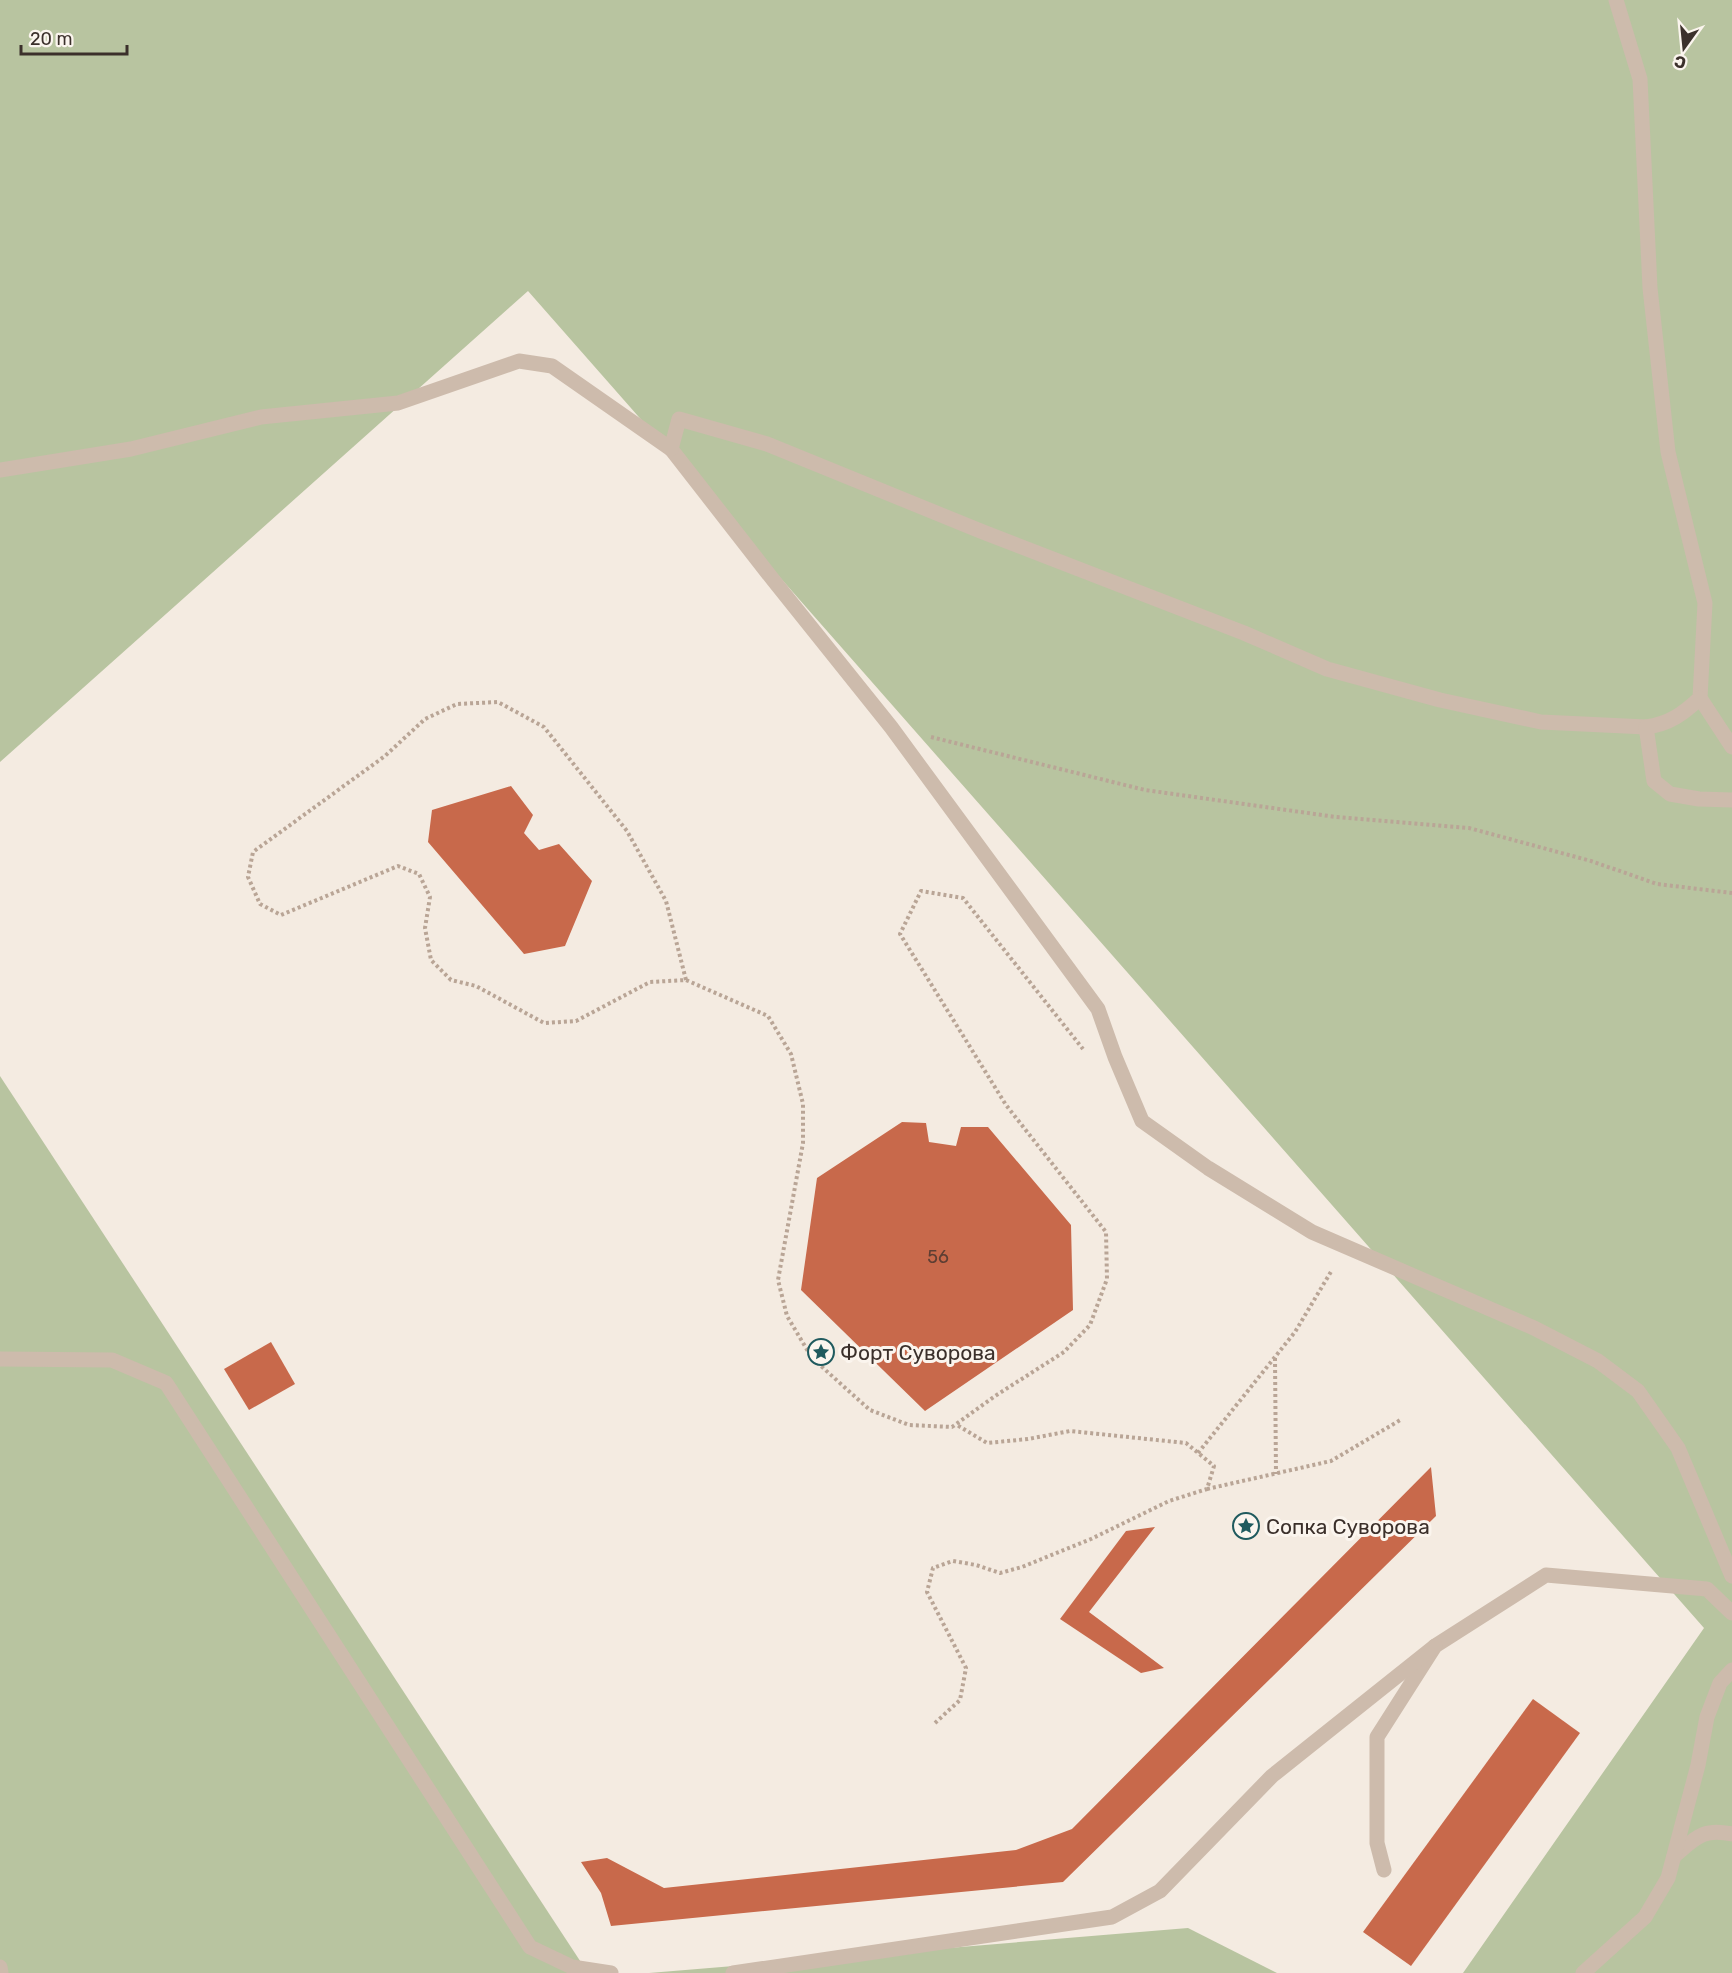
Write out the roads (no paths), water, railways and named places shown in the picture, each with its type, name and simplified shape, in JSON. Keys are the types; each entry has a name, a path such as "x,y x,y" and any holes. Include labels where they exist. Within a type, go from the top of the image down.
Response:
{"street":[{"path":"1616,0 1640,79 1650,288 1668,452 1705,603 1700,698 1732,747"},
{"path":"0,470 131,449 261,417 398,403 519,361 552,366 671,449 891,726 1098,1009 1142,1121 1218,1174 1312,1232 1534,1328 1598,1361 1638,1391 1677,1448 1732,1576"},
{"path":"671,449 679,419 767,444 983,532 1244,633 1327,669 1440,700 1541,722 1646,727 1660,726 1681,716 1700,698"},
{"path":"1646,727 1654,781 1670,794 1699,799 1732,800"},
{"path":"0,1359 112,1360 166,1383 530,1947 572,1966 611,1973"},
{"path":"733,1973 1112,1917 1160,1891 1272,1776 1435,1646 1546,1575 1707,1589 1732,1613"},
{"path":"1384,1870 1377,1844 1377,1737 1435,1646"},
{"path":"1583,1973 1646,1917 1668,1878 1698,1766 1707,1717 1720,1683 1732,1670"},
{"path":"1674,1856 1704,1832 1732,1834"},
{"path":"0,1967 1,1973"}],"place":[{"name":"Форт Суворова","path":"821,1352"},
{"name":"Сопка Суворова","path":"1246,1526"}]}
